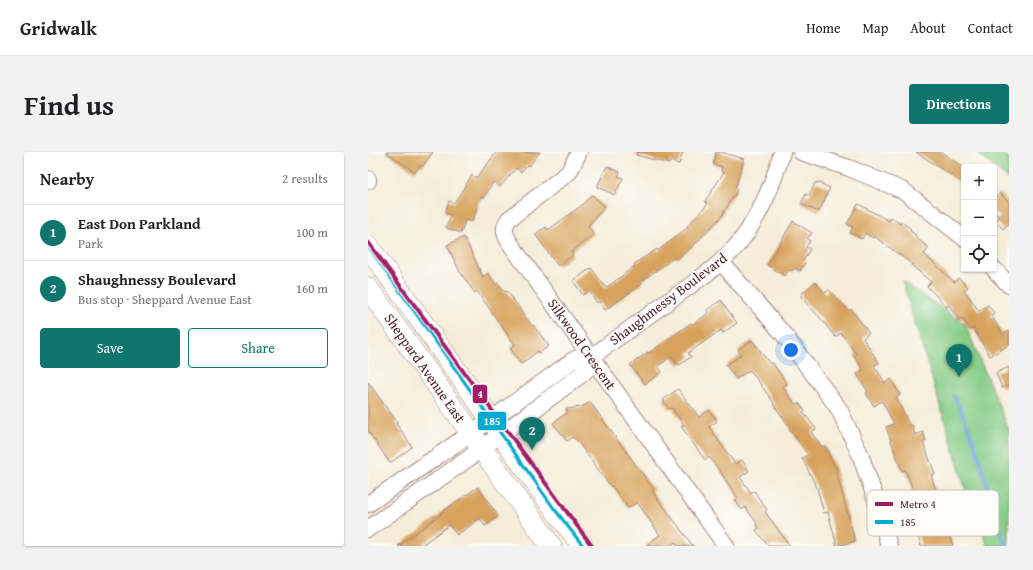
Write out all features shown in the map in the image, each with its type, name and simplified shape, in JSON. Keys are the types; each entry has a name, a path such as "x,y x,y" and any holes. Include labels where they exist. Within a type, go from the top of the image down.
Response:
{"main road":[{"name":"Sheppard Avenue East","path":"368,246 553,507 583,546"},
{"name":"Sheppard Avenue East","path":"368,288 551,546"}],"street":[{"name":"Silkwood Crescent","path":"579,152 568,172 509,219 505,225 505,232 512,246 726,546"},
{"name":"Shaughmessy Boulevard","path":"591,357 721,262 734,249 747,233 766,199 782,152"},
{"path":"801,152 849,168 904,192 961,236"},
{"path":"721,262 785,336 839,408 860,454 872,490"},
{"path":"997,272 1009,285"},
{"path":"387,515 371,497 476,441 582,374 589,367 591,357"},
{"path":"368,529 426,489 476,441"},
{"path":"886,536 889,546"}],"green space":[{"path":"976,152 1009,152 1009,180 997,170 997,164 990,164"},
{"path":"902,281 965,324 1009,430 1009,546 988,546 984,536 999,536 999,490 966,490"}],"building":[{"path":"386,152 433,152 422,167 420,165 415,172"},
{"path":"497,152 540,152 529,166 527,165 521,172 516,168 500,187 493,182 484,198 481,196 472,222 465,220 461,233 446,228 451,215 445,212 449,201 454,203 472,175 476,178"},
{"path":"637,152 683,152 679,164 670,161 669,164 636,155"},
{"path":"716,152 721,152 744,159 735,188 737,190 721,217 693,246 677,259 675,257 640,282 642,284 605,310 599,301 597,303 589,291 583,295 573,281 591,268 606,288 635,266 634,264 657,249 658,251 688,227 687,226 708,204 705,201 724,172 721,171 722,167 713,164"},
{"path":"916,152 941,152 961,166 961,182"},
{"path":"607,166 620,172 618,176 623,178 615,195 597,187"},
{"path":"817,182 830,188 819,212 801,204 806,194 809,196 815,183"},
{"path":"1000,193 1009,202 1009,226 1008,224 1003,229 997,222 1000,217 997,214 997,196"},
{"path":"592,195 605,207 588,226 594,234 571,252 573,255 558,266 535,234 546,227 548,230 581,206"},
{"path":"858,204 889,221 891,217 900,224 902,222 911,229 910,231 916,235 915,237 929,248 924,254 954,282 959,278 968,287 964,290 979,311 988,305 994,313 991,315 1003,334 1009,331 1009,345 990,356 973,328 970,330 962,318 959,320 949,305 947,307 927,286 931,282 911,265 912,264 874,236 873,238 865,233 862,239 850,233 853,227 847,224"},
{"path":"793,221 812,233 807,239 810,241 806,247 810,249 803,261 805,263 800,271 795,268 792,271 789,270 785,276 767,265"},
{"path":"464,237 483,277 488,273 496,285 498,283 505,292 507,291 532,326 533,325 549,346 539,353 538,351 521,364 510,348 515,345 477,291 475,293 460,272 447,245"},
{"path":"815,282 825,293 829,290 849,311 851,309 869,333 863,338 879,363 874,365 885,383 891,379 900,395 896,397 910,426 912,425 915,435 923,432 926,441 923,442 935,474 931,475 936,490 913,490 905,470 902,471 886,427 894,424 882,401 874,406 866,393 868,392 857,374 863,370 854,355 856,354 841,333 835,337 823,321 801,297 802,293"},
{"path":"721,300 737,323 723,333 721,330 688,353 691,357 679,365 672,356 658,366 662,372 645,384 630,365 691,323 692,325 709,313 707,310"},
{"path":"752,340 770,364 772,362 787,384 783,387 796,405 799,403 805,411 803,412 816,429 811,432 822,447 825,446 837,470 836,471 855,541 837,546 828,512 824,513 817,488 802,458 808,455 773,404 774,403 750,370 736,379 726,365 741,355 738,350"},
{"path":"1009,367 1009,385 1002,388 996,373"},
{"path":"368,382 397,422 396,423 412,447 390,463 368,431"},
{"path":"678,389 699,417 709,410 717,421 709,427 735,464 742,460 749,471 740,477 751,493 754,491 767,510 765,512 790,546 768,546 756,530 759,528 756,524 757,523 745,507 742,510 735,500 738,498 718,468 709,457 705,460 681,426 684,425 672,408 669,409 663,400"},
{"path":"590,402 654,490 652,491 693,546 678,546 675,542 670,546 645,546 660,535 637,502 628,508 575,438 574,439 572,437 567,441 553,423 568,412 566,409 582,407"},
{"path":"478,487 498,516 485,526 480,518 457,535 449,525 420,546 398,546 441,514 440,513"},
{"path":"918,536 950,536 953,546 921,546"}],"waterway":[{"path":"954,396 969,429 989,490"},
{"path":"999,527 1006,546"}],"metro line":[{"name":"4","path":"368,242 592,546"}],"transit line":[{"name":"185","path":"368,246 553,507 583,546"}],"place":[{"name":"East Don Parkland","path":"959,377"},
{"name":"Shaughnessy Boulevard","path":"532,450"}]}
